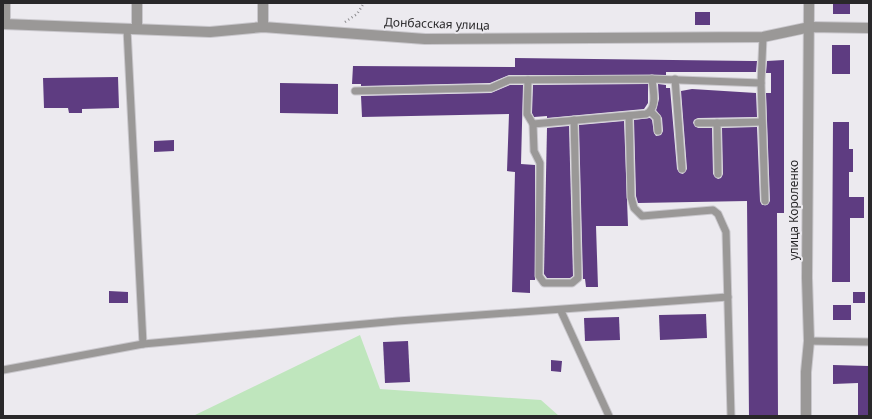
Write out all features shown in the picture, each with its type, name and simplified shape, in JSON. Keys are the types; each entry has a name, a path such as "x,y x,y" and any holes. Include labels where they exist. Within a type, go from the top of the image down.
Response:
{"street":[{"path":"4,24 5,3"},
{"path":"132,28 137,3"},
{"path":"263,27 264,3"},
{"name":"улица Короленко","path":"806,416 806,372 809,341 807,186 810,27 809,3"},
{"name":"Донбасская улица","path":"4,24 210,32 263,27 425,39 763,38 810,27 869,28"}],"lane":[{"path":"132,28 143,344"},
{"path":"763,38 761,122 765,200"},
{"path":"533,124 629,116 651,112 654,107 652,79"},
{"path":"355,91 491,88 509,80 675,79 761,83"},
{"path":"675,79 682,169"},
{"path":"528,80 527,114 533,124 534,151 540,163 538,276 544,283 572,284 578,278 574,120"},
{"path":"651,112 657,118 658,131"},
{"path":"629,116 631,197 634,208 642,216 713,210 718,214 726,232 730,416"},
{"path":"698,123 761,122"},
{"path":"717,123 718,174"},
{"path":"3,370 143,344 398,321 561,311 728,297"},
{"path":"561,311 609,416"},
{"path":"809,341 869,342"}],"path":[{"path":"329,32 357,14 364,3"}],"green space":[{"path":"360,335 380,389 541,400 559,416 193,416"}],"building":[{"path":"833,3 850,3 850,14 833,14"},
{"path":"695,12 710,12 710,25 695,25"},
{"path":"832,45 850,45 850,74 832,74"},
{"path":"515,58 757,61 756,72 666,72 666,75 509,75 490,83 361,86 361,84 352,84 353,66 515,67"},
{"path":"784,60 784,213 777,213 778,416 749,416 747,201 638,203 636,196 634,120 650,118 652,120 654,133 656,136 661,135 663,131 662,118 656,110 659,99 658,84 666,85 666,88 670,88 677,169 683,174 687,169 681,91 692,89 756,93 757,117 698,118 694,120 693,123 698,128 712,128 713,174 718,179 721,178 723,174 722,128 757,127 760,201 762,205 767,205 770,201 766,93 771,93 771,73 766,73 767,61"},
{"path":"118,77 119,108 82,109 82,113 69,113 68,108 44,108 43,78"},
{"path":"280,83 338,84 338,114 280,113"},
{"path":"648,84 648,103 644,109 547,118 547,116 534,117 532,113 533,85"},
{"path":"510,85 523,85 521,164 535,165 535,280 530,280 530,293 512,292 515,172 507,171 509,114 362,117 361,96 491,93"},
{"path":"624,121 628,226 596,226 598,287 586,287 585,279 583,279 579,125"},
{"path":"833,122 849,122 849,149 853,149 853,172 849,172 849,197 864,197 864,218 850,218 850,282 832,282"},
{"path":"569,126 573,276 570,278 547,278 544,274 547,128"},
{"path":"174,140 174,151 154,152 154,141"},
{"path":"109,291 128,292 128,303 109,303"},
{"path":"853,292 865,292 865,303 853,303"},
{"path":"833,305 851,305 851,320 833,320"},
{"path":"706,314 707,338 660,340 659,315"},
{"path":"619,317 620,340 585,341 584,318"},
{"path":"408,341 410,382 385,383 383,342"},
{"path":"551,360 562,361 561,372 551,371"},
{"path":"833,365 869,366 868,415 858,415 858,383 833,384"}]}
